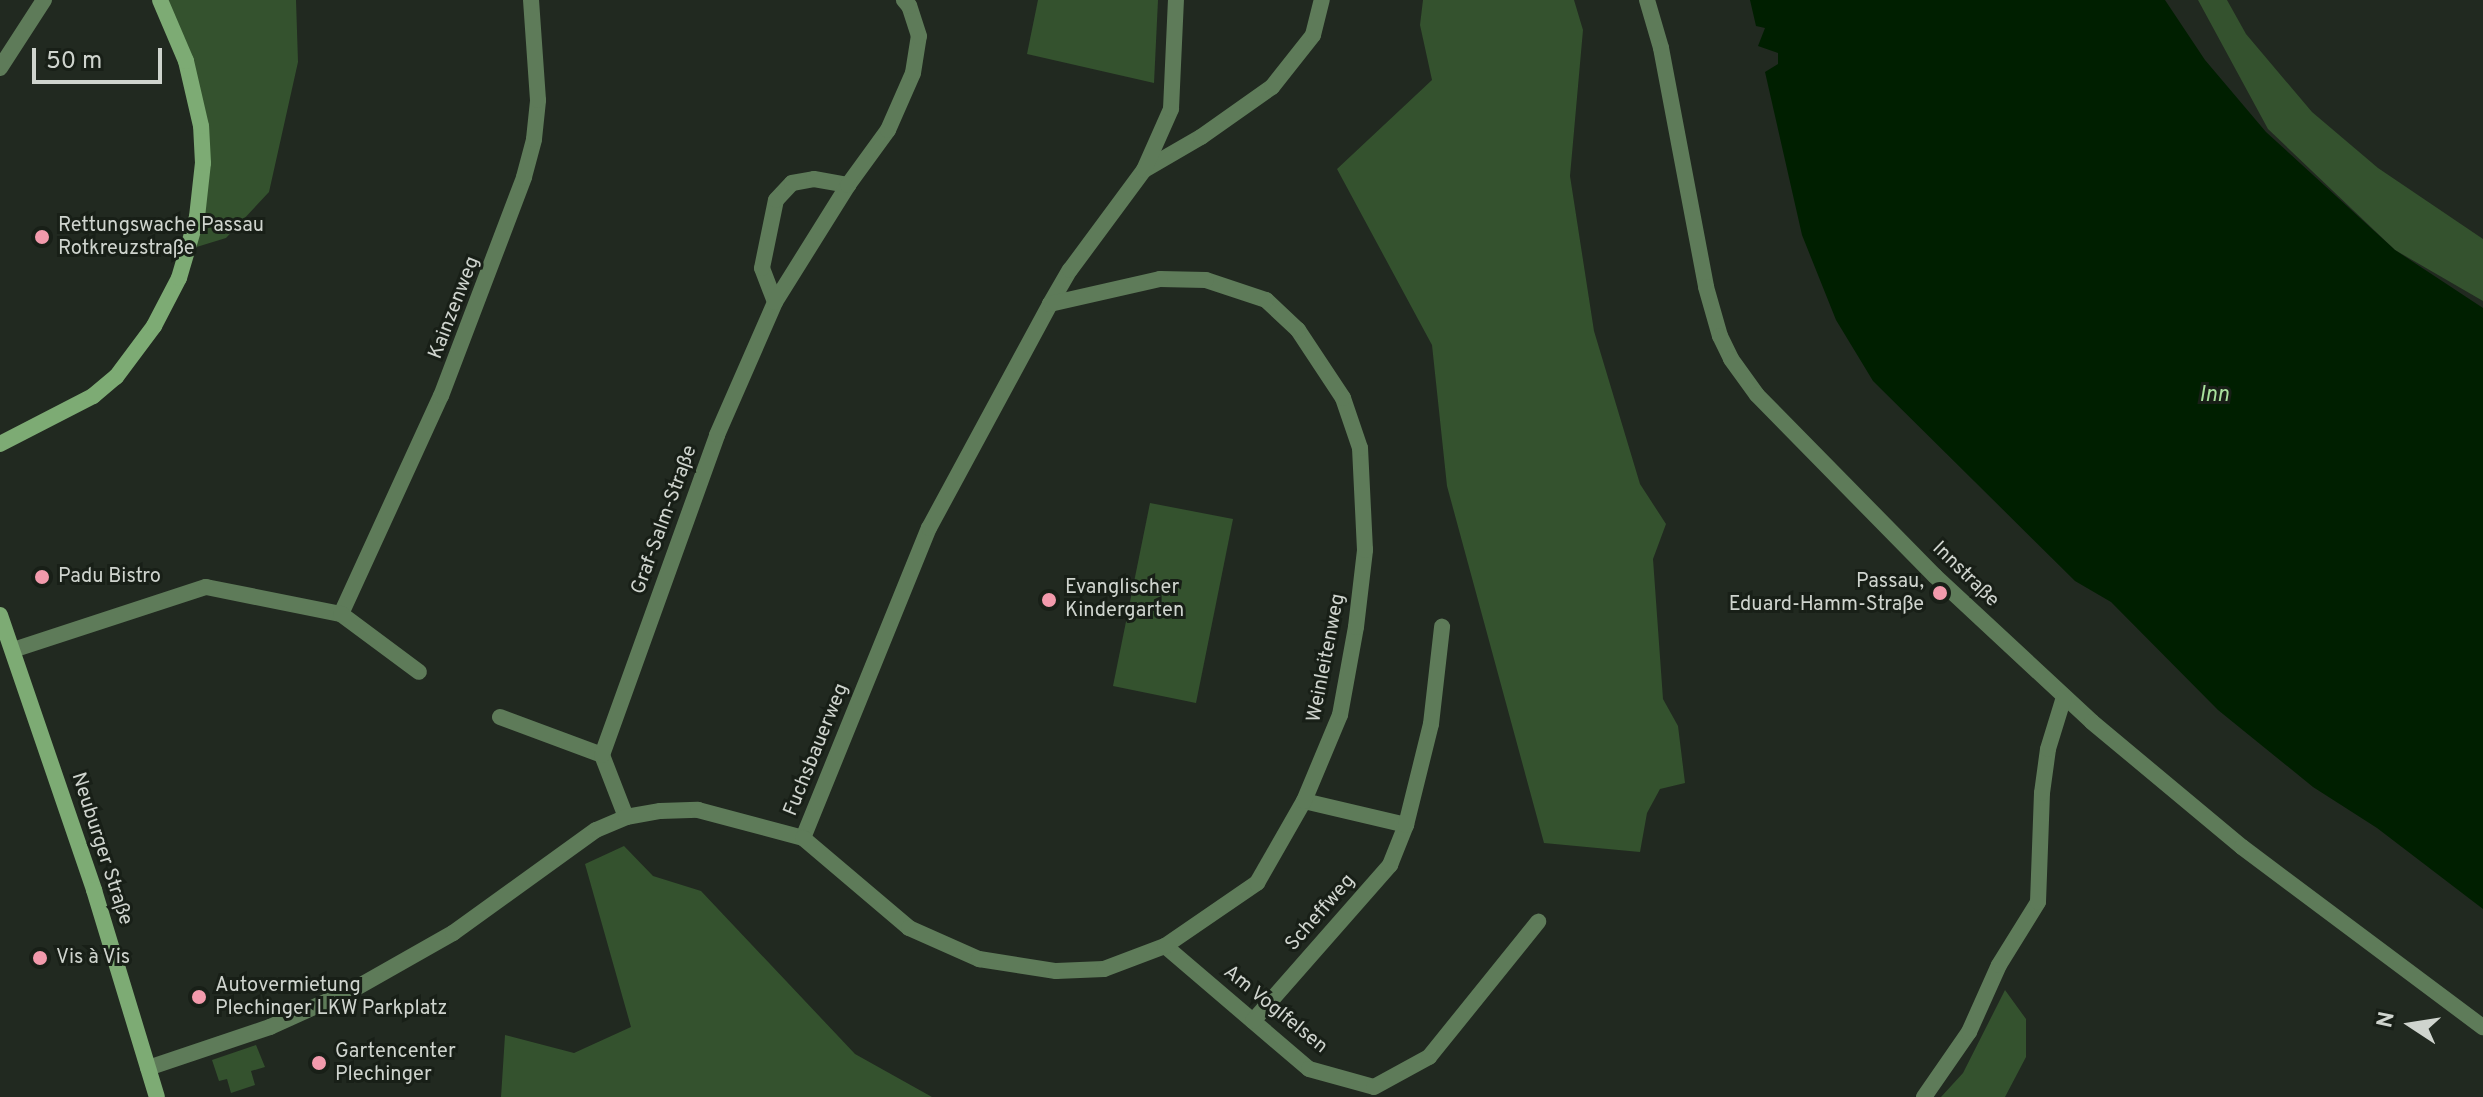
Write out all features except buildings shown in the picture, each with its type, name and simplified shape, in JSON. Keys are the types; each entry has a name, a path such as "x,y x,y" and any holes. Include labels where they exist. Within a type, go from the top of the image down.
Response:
{"street":[{"path":"0,68 44,0"},
{"path":"0,444 93,396 116,377 154,326 179,278 197,217 203,163 201,126 186,61 160,0"},
{"name":"Kainzenweg","path":"341,614 446,384 524,177 534,139 538,100 531,0"},
{"name":"Graf-Salm-Straße","path":"602,755 717,435 775,302 848,185 888,130 913,73 919,36 904,0"},
{"name":"Fuchsbauerweg","path":"148,1068 270,1027 356,988 453,933 596,830 626,817 698,810 803,838 929,528 1070,270 1144,170 1171,109 1176,0"},
{"name":"Fuchsbauerweg","path":"1144,170 1201,137 1272,87 1313,35 1322,0"},
{"name":"Innstraße","path":"1647,0 1661,48 1706,287 1731,359 1757,395 1841,483 2064,697 2242,847 2483,1027"},
{"path":"775,302 762,268 776,200 792,183 814,179 848,185"},
{"name":"Weinleitenweg","path":"803,838 909,928 979,959 1056,971 1104,969 1165,946 1257,883 1304,801 1340,715 1356,627 1365,550 1360,448 1343,398 1298,330 1266,300 1206,280 1160,279 1050,304"},
{"path":"13,650 206,587 341,614 419,672"},
{"name":"Neuburger Straße","path":"0,615 94,890 157,1097"},
{"name":"Scheffweg","path":"1253,1021 1390,865 1406,825 1431,724 1442,627"},
{"path":"1924,1097 1969,1032 1999,965 2038,902 2042,793 2048,749 2064,697"},
{"path":"500,717 602,755 626,817"},
{"path":"1304,801 1406,825"},
{"name":"Am Voglfelsen","path":"1165,946 1309,1069 1374,1087 1429,1057 1538,922"}],"shaded area":[{"path":"159,0 296,0 298,62 269,192 226,238 190,249 203,173 197,97"},
{"path":"1038,0 1158,0 1154,83 1027,54"},
{"path":"1423,0 1574,0 1583,30 1570,176 1594,331 1640,484 1666,524 1653,559 1663,699 1678,726 1685,783 1660,789 1647,813 1640,852 1544,843 1447,486 1432,345 1337,169 1432,80 1420,25"},
{"path":"2198,0 2227,0 2246,34 2312,112 2378,168 2483,239 2483,301 2395,250 2268,129"},
{"path":"1150,503 1233,519 1196,703 1113,686"},
{"path":"624,846 653,876 701,891 855,1054 932,1097 501,1097 505,1035 574,1053 631,1027 585,864"},
{"path":"2005,990 2026,1019 2026,1057 2005,1097 1941,1097 1963,1073"},
{"path":"256,1045 265,1067 251,1071 255,1085 231,1093 227,1079 219,1081 212,1060"}],"water":[{"name":"Inn","path":"1750,0 2165,0 2205,60 2266,132 2395,250 2483,308 2483,909 2377,828 2313,787 2218,710 2111,602 2075,581 1873,381 1836,320 1802,235 1765,72 1778,64 1778,53 1758,46 1765,28 1756,26"}],"place":[{"name":"Rettungswache Passau Rotkreuzstraße","path":"42,237"},
{"name":"Padu Bistro","path":"42,577"},
{"name":"Passau, Eduard-Hamm-Straße","path":"1940,593"},
{"name":"Evanglischer Kindergarten","path":"1049,600"},
{"name":"Vis à Vis","path":"40,958"},
{"name":"Autovermietung Plechinger LKW Parkplatz","path":"199,997"},
{"name":"Gartencenter Plechinger","path":"319,1063"}]}
